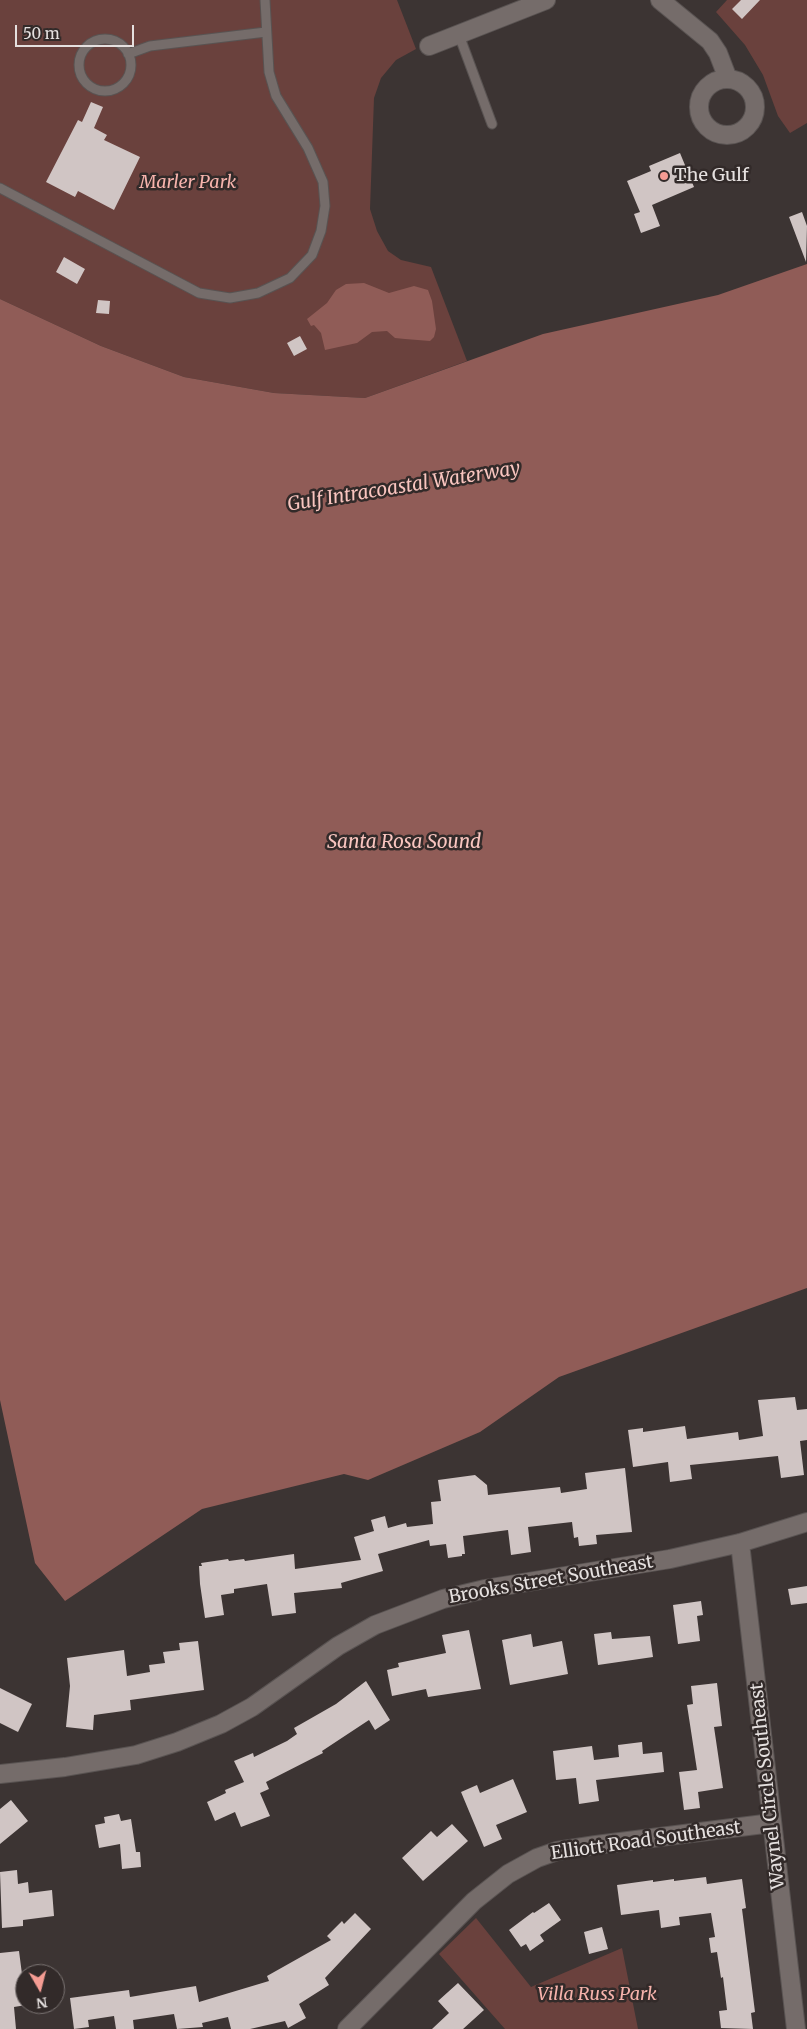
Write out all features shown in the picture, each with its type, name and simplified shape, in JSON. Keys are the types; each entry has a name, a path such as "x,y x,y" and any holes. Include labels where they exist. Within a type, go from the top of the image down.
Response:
{"street":[{"path":"660,0 710,41 718,54 728,79"},
{"path":"429,46 538,2"},
{"name":"Brooks Street Southeast","path":"0,1774 65,1767 136,1755 177,1742 221,1724 252,1707 338,1646 375,1625 443,1599 485,1589 670,1559 740,1543 807,1522"},
{"name":"Waynel Circle Southeast","path":"740,1543 796,2029"},
{"name":"Elliott Road Southeast","path":"347,2029 474,1901 508,1874 537,1858 557,1851 596,1845 772,1824"}],"lane":[{"path":"0,188 200,293 230,298 258,293 290,278 312,255 321,231 325,206 323,182 308,148 276,96 269,72 264,0"},
{"path":"128,54 150,46 266,32"},
{"path":"459,35 492,124"},
{"path":"105,40 112,41 124,48 128,54 131,67 126,80 121,86 108,91 101,91 84,80 79,67 80,60 86,48 92,43 105,40"}],"green space":[{"name":"Marler Park","path":"0,0 397,0 416,49 396,60 381,78 374,98 370,209 377,231 388,251 401,260 431,267 467,361 365,398 274,393 184,377 101,346 0,299"},
{"path":"727,0 807,0 807,123 790,133 778,116 763,75 745,45 716,12"},
{"name":"Villa Russ Park","path":"476,1918 531,1987 622,1948 638,2029 505,2029 439,1954"}],"water":[{"name":"Santa Rosa Sound","path":"807,264 807,1288 559,1377 480,1432 368,1480 344,1474 202,1509 65,1601 35,1563 0,1400 0,299 101,346 184,377 274,393 365,398 543,334 718,295"},
{"path":"364,283 389,293 414,286 428,290 432,301 436,329 434,337 430,341 405,339 395,338 387,331 372,332 357,343 325,350 321,333 314,325 311,326 307,319 327,303 336,290 346,284"}],"building":[{"path":"741,0 760,0 742,19 732,9"},
{"path":"91,102 103,107 94,128 107,135 104,140 140,157 114,210 78,191 75,197 46,182 78,120 82,122"},
{"name":"The Gulf","path":"680,153 694,187 652,205 660,226 641,233 634,214 640,212 627,181 651,171 649,166"},
{"path":"802,212 807,226 806,262 789,217"},
{"path":"64,257 85,269 77,284 56,272"},
{"path":"98,300 110,301 109,314 96,313"},
{"path":"300,336 307,349 294,356 287,343"},
{"path":"795,1397 797,1410 807,1409 807,1440 800,1441 804,1475 781,1478 778,1456 690,1465 692,1479 670,1482 668,1462 633,1467 628,1430 643,1428 643,1432 685,1426 687,1439 738,1432 739,1440 763,1436 758,1400"},
{"path":"625,1468 632,1532 596,1535 597,1544 579,1546 578,1537 574,1538 572,1522 528,1527 531,1552 511,1555 508,1530 463,1536 465,1554 448,1558 446,1544 430,1546 429,1540 378,1554 383,1571 341,1583 342,1588 294,1593 296,1613 272,1616 267,1584 234,1589 234,1593 221,1595 224,1615 205,1618 200,1584 199,1566 202,1566 201,1563 228,1559 229,1561 244,1559 245,1561 294,1554 295,1569 361,1560 354,1537 374,1531 371,1520 385,1516 388,1528 406,1523 407,1527 433,1524 431,1502 441,1501 438,1480 475,1475 487,1485 488,1495 560,1487 561,1493 587,1489 585,1473"},
{"path":"807,1586 807,1603 791,1605 788,1589"},
{"path":"701,1601 703,1615 697,1616 700,1641 678,1644 673,1605"},
{"path":"469,1630 481,1689 428,1697 426,1689 392,1696 387,1670 399,1667 398,1663 446,1653 442,1635"},
{"path":"611,1632 612,1639 650,1636 653,1657 598,1665 594,1634"},
{"path":"531,1634 533,1647 562,1641 568,1674 510,1685 502,1640"},
{"path":"198,1641 204,1690 130,1700 131,1710 94,1715 93,1730 66,1727 70,1686 67,1658 124,1650 127,1676 150,1672 149,1665 165,1663 163,1652 180,1650 179,1643"},
{"path":"366,1681 390,1720 375,1730 369,1720 322,1751 323,1753 266,1782 269,1789 260,1793 270,1816 241,1827 235,1812 215,1821 207,1802 226,1793 225,1790 244,1782 234,1761 253,1753 254,1757 287,1741 297,1734 294,1728 336,1704"},
{"path":"717,1683 722,1726 714,1727 723,1788 698,1792 700,1808 684,1810 679,1772 697,1770 687,1705 693,1704 691,1686"},
{"path":"0,1688 32,1704 18,1732 0,1723"},
{"path":"642,1742 643,1754 662,1752 664,1772 596,1780 599,1801 579,1804 576,1778 556,1780 553,1751 592,1746 594,1760 619,1757 618,1745"},
{"path":"513,1779 527,1812 496,1825 502,1839 484,1847 461,1792 477,1785 480,1793"},
{"path":"11,1800 28,1821 0,1844 0,1809"},
{"path":"119,1814 121,1821 131,1819 136,1852 140,1852 141,1867 122,1869 120,1844 99,1848 95,1825 105,1823 104,1817"},
{"path":"452,1824 468,1841 423,1881 402,1858 431,1831 437,1837"},
{"path":"17,1870 18,1884 28,1882 29,1893 52,1890 54,1916 23,1920 23,1926 2,1928 0,1872"},
{"path":"706,1877 707,1884 742,1879 746,1908 742,1909 755,2012 751,2013 753,2029 721,2028 719,2011 727,2010 723,1977 721,1978 717,1952 711,1953 709,1938 715,1937 711,1913 679,1917 680,1925 661,1928 659,1910 621,1915 617,1885 653,1880 653,1882 674,1879 674,1881"},
{"path":"549,1903 561,1920 540,1935 544,1941 530,1951 526,1944 521,1947 509,1930"},
{"path":"355,1913 371,1929 325,1978 329,1985 299,2004 306,2018 288,2028 285,2021 250,2029 231,2029 228,2017 202,2023 203,2027 177,2029 174,2014 133,2020 134,2029 116,2029 114,2016 88,2020 89,2027 74,2029 70,1998 129,1990 130,1997 196,1986 199,2002 269,1981 267,1976 331,1940 327,1936 342,1921 344,1924"},
{"path":"602,1927 608,1949 589,1954 584,1932"},
{"path":"19,1951 21,1964 15,1964 14,2007 16,2029 0,2029 0,1953"},
{"path":"458,1983 484,2010 463,2029 432,2029 449,2013 438,2001"}],"place":[{"name":"The Gulf","path":"664,176"}],"water label":[{"name":"Gulf Intracoastal Waterway","path":"404,487"}]}
